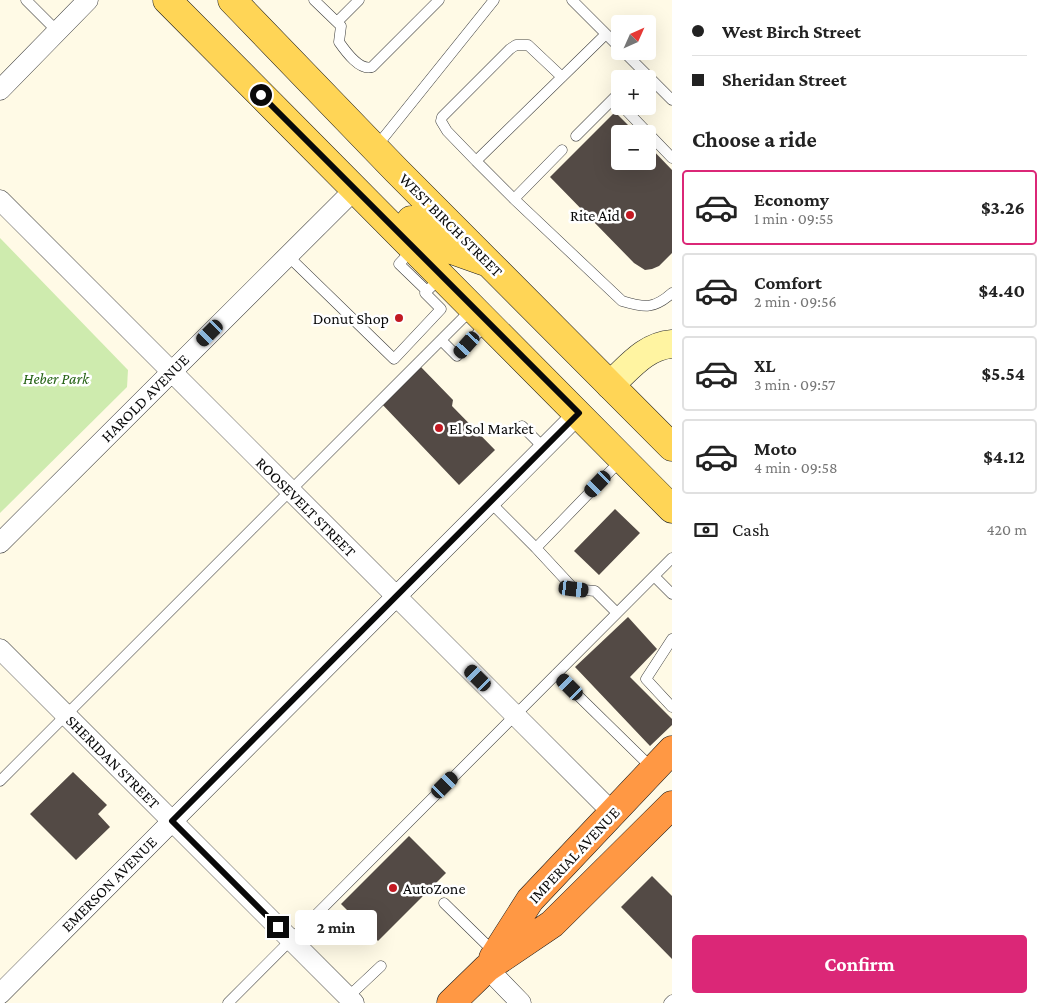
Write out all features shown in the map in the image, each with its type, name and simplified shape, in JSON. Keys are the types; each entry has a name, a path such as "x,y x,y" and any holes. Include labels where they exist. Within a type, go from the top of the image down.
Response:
{"highway":[{"name":"IMPERIAL AVENUE","path":"452,1003 492,961 530,900 672,750"},
{"name":"IMPERIAL AVENUE","path":"492,961 552,924 672,805"}],"main road":[{"path":"166,0 414,248 434,284 481,315 672,509"},
{"name":"WEST BIRCH STREET","path":"232,0 375,148 672,447"},
{"path":"355,189 390,199 435,244 489,263"}],"street":[{"path":"0,90 88,0"},
{"name":"HAROLD AVENUE","path":"0,543 355,189"},
{"name":"ROOSEVELT STREET","path":"0,200 613,813"},
{"path":"610,385 644,353 661,345 672,344"},
{"name":"EMERSON AVENUE","path":"0,994 579,413"},
{"name":"SHERIDAN STREET","path":"0,649 351,1000"},
{"path":"492,961 521,1003"}],"lane":[{"path":"26,0 57,31"},
{"path":"314,0 336,22 342,31 339,42 363,67 368,68 372,67 439,0"},
{"path":"336,22 358,0"},
{"path":"375,148 494,0"},
{"path":"572,0 611,39"},
{"path":"476,160 606,34"},
{"path":"562,78 528,45 516,46 503,56 442,117 441,122 447,131 514,199 622,302 644,308 661,303 672,292"},
{"path":"632,60 642,70"},
{"path":"656,84 672,100"},
{"path":"576,136 611,107"},
{"path":"633,115 672,158"},
{"path":"514,199 562,150"},
{"path":"288,256 394,359 442,310 425,293 434,284"},
{"path":"442,340 457,356 481,315"},
{"path":"0,781 442,340 481,315"},
{"path":"522,426 544,448"},
{"path":"536,548 623,458"},
{"path":"490,502 574,589 595,591 617,613"},
{"path":"228,1003 672,558"},
{"path":"654,576 672,594"},
{"path":"672,639 646,679 672,707"},
{"path":"556,674 654,770"},
{"path":"444,903 492,961"},
{"path":"351,1000 382,966"},
{"path":"669,1003 672,1000"}],"green space":[{"name":"Heber Park","path":"0,238 128,370 127,387 0,513"}],"building":[{"name":"Rite Aid","path":"612,115 618,115 628,125 611,125 611,170 656,170 656,153 672,170 672,253 659,266 645,270 634,263 550,177"},
{"name":"El Sol Market","path":"419,365 453,400 452,406 495,450 459,485 380,402"},
{"path":"615,509 640,533 599,575 574,551"},
{"path":"628,617 657,649 630,677 672,719 672,725 650,746 575,667"},
{"path":"73,772 107,805 98,814 110,827 76,860 30,814"},
{"name":"AutoZone","path":"409,836 446,873 378,941 341,904"},
{"path":"652,876 672,896 672,959 621,907"}],"place":[{"name":"Rite Aid","path":"630,215"},
{"name":"Donut Shop","path":"399,318"},
{"name":"El Sol Market","path":"439,428"},
{"name":"AutoZone","path":"393,888"}],"route":[{"path":"261,95 579,413 172,821 278,927"}]}
